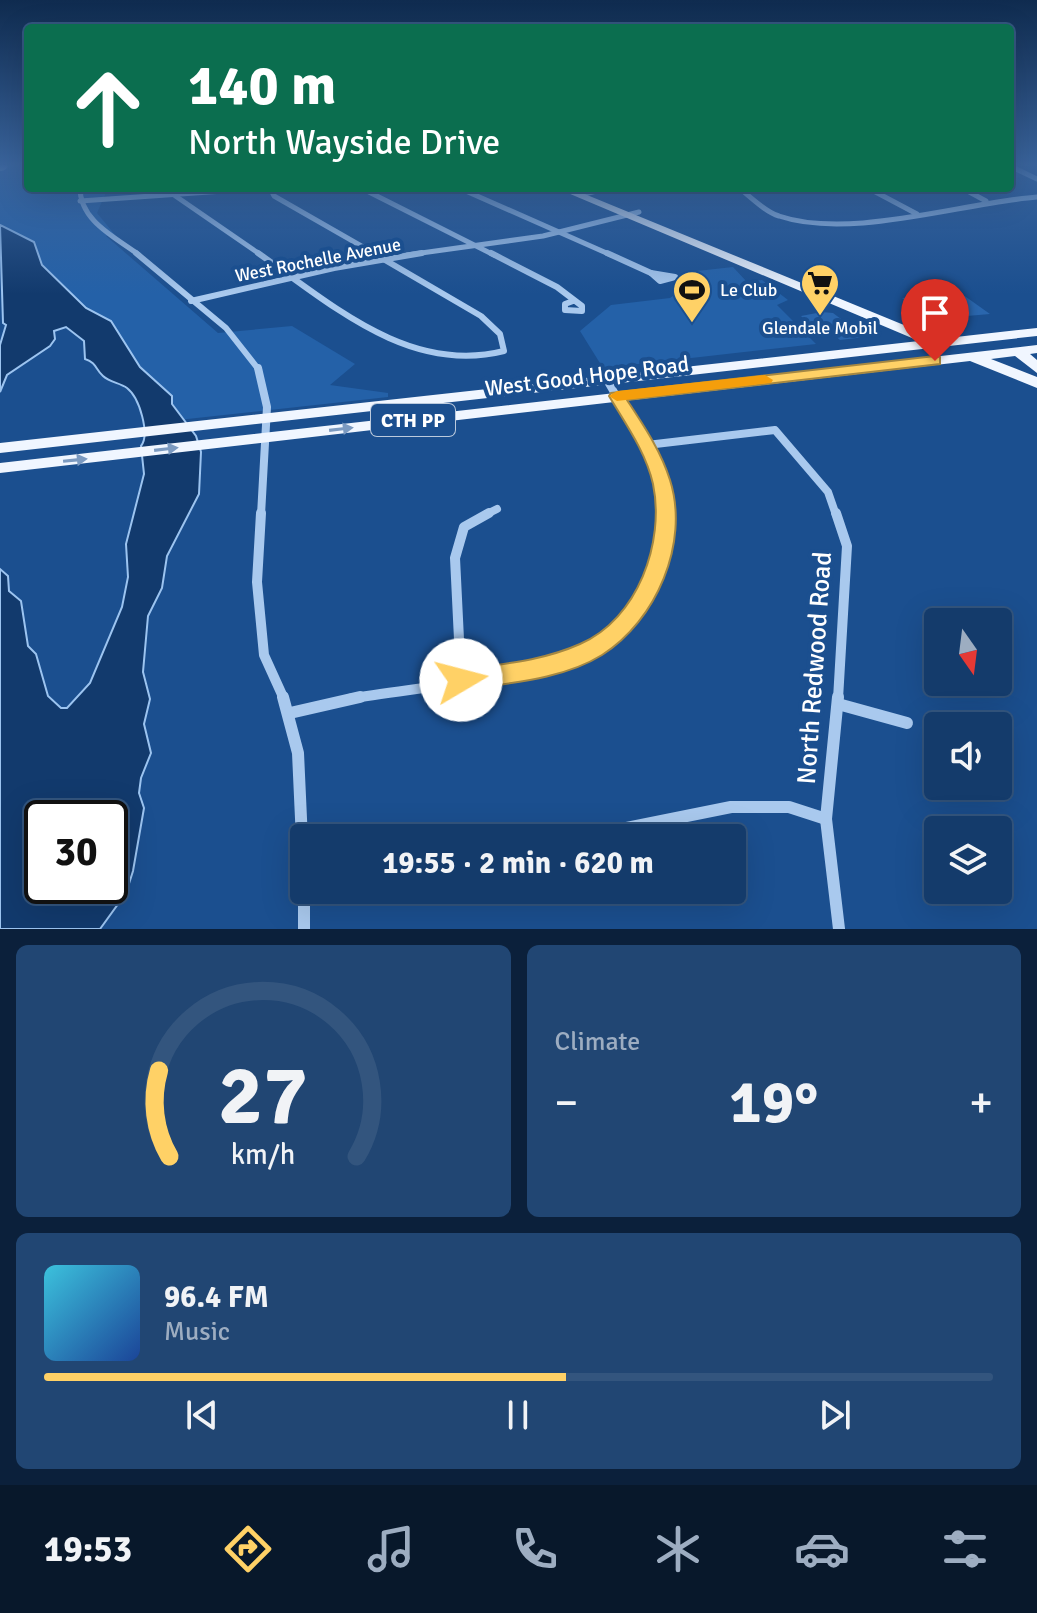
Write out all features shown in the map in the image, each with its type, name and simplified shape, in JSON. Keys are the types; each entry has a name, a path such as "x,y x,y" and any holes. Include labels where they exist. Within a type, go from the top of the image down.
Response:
{"main road":[{"path":"618,207 937,336 971,357 1037,383"},
{"path":"634,214 836,301 937,336 1032,332"},
{"path":"836,301 897,333 909,346"},
{"name":"West Good Hope Road","path":"0,448 909,346 937,336 963,340 1032,332"},
{"path":"963,340 1037,369"},
{"name":"West Good Hope Road","path":"0,468 1037,349"},
{"path":"1018,351 1037,369"},
{"path":"914,363 978,365 1008,371"}],"street":[{"path":"83,207 86,214 238,342 257,365 267,391 257,582 264,655 290,713 298,753 303,824"},
{"path":"192,207 363,326 406,347 452,355 503,352 505,345 489,322 294,207"},
{"path":"399,207 557,287 573,301"},
{"path":"503,207 651,273 675,277 657,280"},
{"path":"762,207 794,221 839,225 953,207"},
{"path":"905,207 918,214"},
{"name":"West Rochelle Avenue","path":"191,301 289,276 383,259 480,248 563,234 634,214"},
{"path":"651,273 667,292"},
{"path":"290,713 317,704 540,668 592,650 629,622 652,584 667,518 662,481 647,445 607,380"},
{"name":"North Redwood Road","path":"647,445 775,430 828,492 847,546 838,704 826,819 839,929"},
{"path":"461,680 455,558 464,527 497,509"},
{"path":"838,704 907,723"},
{"path":"647,824 731,807 789,807 826,819"},
{"path":"304,929 306,904"}],"shaded area":[{"path":"0,207 99,207 97,213 115,235 106,236 218,333 292,326 355,364 330,385 388,393 388,397 160,422 144,393 0,254"},
{"path":"0,225 34,242 42,265 86,308 111,321 140,367 172,396 172,404 196,436 201,452 199,494 167,556 162,588 148,616 143,672 150,699 144,724 151,753 141,778 139,793 144,808 128,887 128,800 24,800 24,904 118,904 100,929 0,929 0,569 8,576 9,591 21,601 28,646 36,654 48,696 61,708 67,708 90,683 122,607 128,577 126,544 144,474 141,446 144,425 132,393 105,378 94,364 85,359 84,341 66,327 54,331 55,339 50,346 7,375 0,392 0,345 6,325 3,323"},
{"name":"Le Club","path":"733,267 747,282 762,280 788,300 777,305 816,344 603,368 580,331 611,305 670,298 695,280 688,272"}],"building":[{"path":"959,292 990,314 967,316 946,307 917,309 902,298"},
{"path":"833,313 865,337 840,340 822,324 810,325 801,316"}],"slow traffic":[{"path":"617,396 765,380"}],"place":[{"name":"Glendale Mobil","path":"820,317"},
{"name":"Le Club","path":"692,324"}],"route":[{"path":"461,680 540,668 592,650 629,622 652,584 667,518 662,481 647,445 617,396 935,361"}]}
